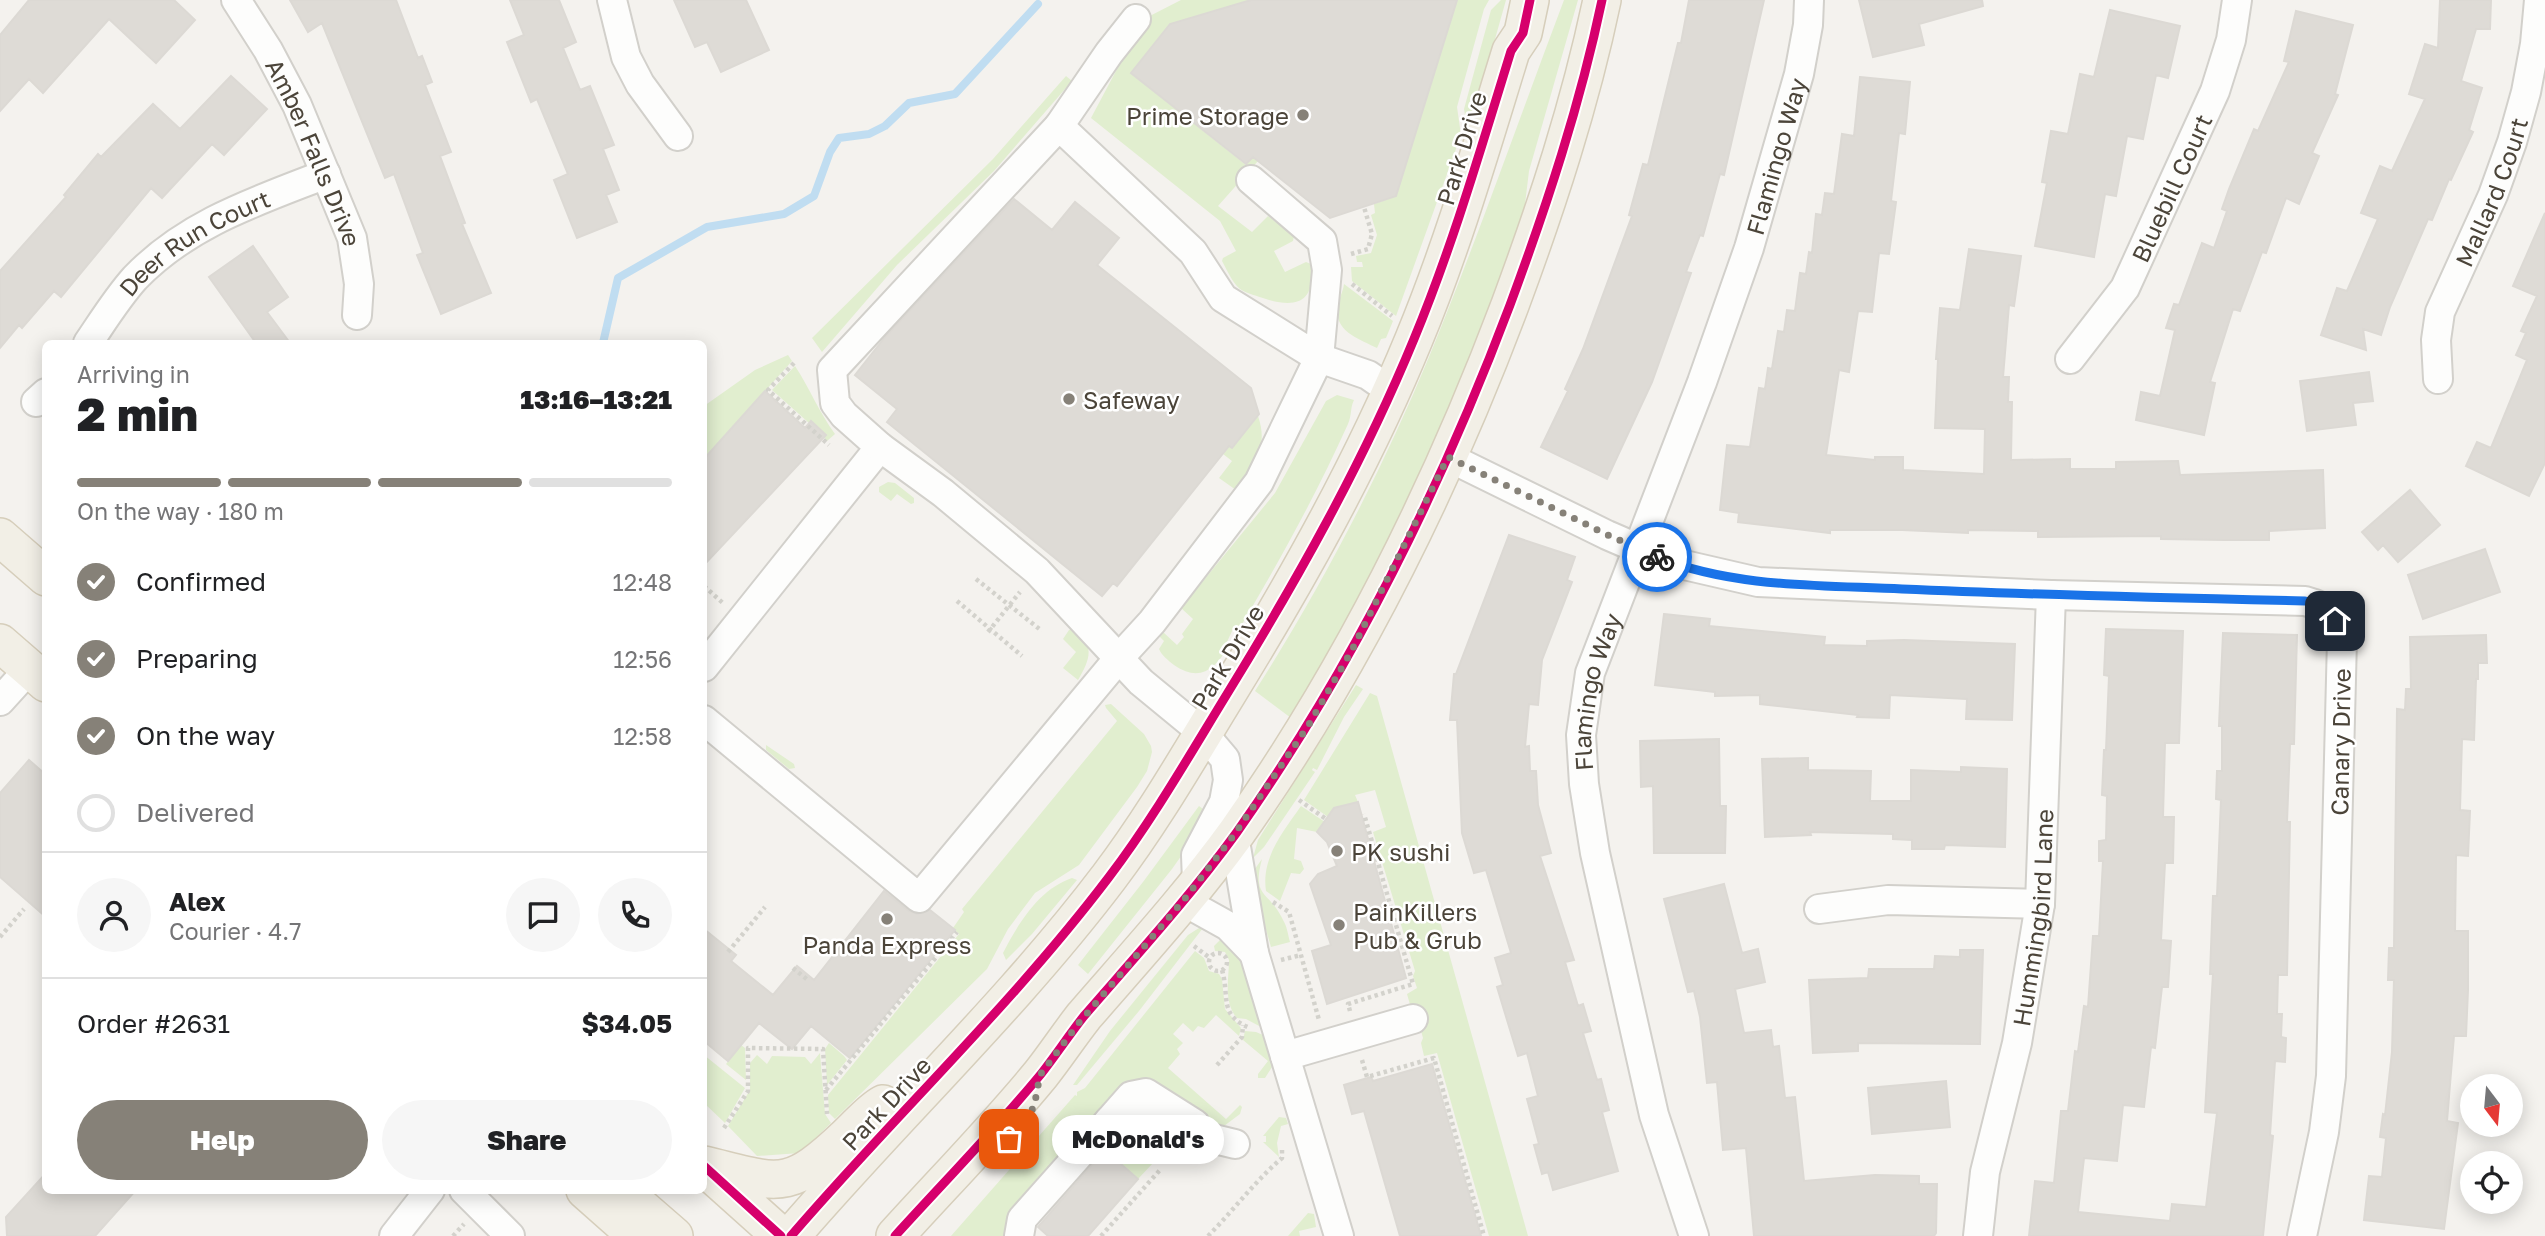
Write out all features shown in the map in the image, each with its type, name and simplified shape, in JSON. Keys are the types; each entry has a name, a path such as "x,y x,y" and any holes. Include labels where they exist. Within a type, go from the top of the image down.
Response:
{"main road":[{"name":"Park Drive","path":"791,1236 1016,991 1110,877 1182,771 1283,602 1348,482 1415,338 1461,214 1511,51 1523,33 1530,0"},
{"path":"895,1236 1040,1075 1078,1024 1190,892 1234,835 1308,726 1351,652 1448,457 1485,371 1551,192 1587,73 1602,0"},
{"path":"0,537 42,573"},
{"path":"0,643 37,676"},
{"path":"922,1236 996,1155 1034,1107 1040,1075"},
{"path":"707,1167 761,1179 783,1180 795,1177 822,1160 880,1105 924,1091"},
{"path":"707,1169 781,1236"},
{"path":"590,1194 637,1236"},
{"path":"626,1194 674,1236"}],"street":[{"name":"Amber Falls Drive","path":"236,0 297,105 352,237 359,284 357,314"},
{"path":"612,0 626,57 640,84 678,136"},
{"name":"Flamingo Way","path":"1694,1236 1654,1115 1595,853 1584,784 1581,735 1590,673 1702,382 1749,248 1799,74 1808,25 1809,0"},
{"name":"Bluebill Court","path":"2070,359 2125,288 2215,90 2231,40 2237,0"},
{"name":"Mallard Court","path":"2438,379 2435,340 2440,312 2493,195 2512,142 2535,44 2539,0"},
{"path":"1136,19 1059,125 832,370 835,403 844,415 880,447 943,493 1037,571 1140,682 1203,733 1225,760 1228,780 1224,802 1196,855 1190,892 1254,953"},
{"path":"1059,125 1193,252 1223,298 1319,358 1368,375 1391,391"},
{"name":"Deer Run Court","path":"90,340 113,304 137,276 170,249 203,226 240,206 326,174"},
{"path":"707,722 919,898 1152,622 1259,482 1319,358 1326,270 1322,241 1251,180"},
{"path":"707,663 880,447"},
{"name":"Canary Drive","path":"1448,457 1667,561 1758,582 2051,595 2305,601 2331,612 2342,639 2331,1076 2324,1132 2302,1236"},
{"name":"Hummingbird Lane","path":"1978,1236 1985,1172 2017,1043 2040,904 2051,595"},
{"path":"0,701 37,676"},
{"path":"1234,835 1254,953 1339,1236"},
{"path":"1819,909 1888,900 2040,904"},
{"path":"1285,1056 1413,1019"},
{"path":"1019,1236 1021,1219 1131,1096 1146,1093 1195,1124 1200,1135 1235,1144"},
{"path":"394,1236 427,1194"},
{"path":"468,1194 510,1236"}],"path":[{"path":"1348,262 1350,254 1368,249 1372,234 1364,206"},
{"path":"1348,281 1398,321"},
{"path":"794,363 768,390 829,445"},
{"path":"976,579 1042,631"},
{"path":"707,589 711,593"},
{"path":"957,601 1022,656"},
{"path":"1299,800 1326,819"},
{"path":"1350,1014 1348,1004 1413,984 1364,814"},
{"path":"1271,900 1289,912 1320,1024"},
{"path":"729,952 765,906"},
{"path":"0,937 24,909"},
{"path":"825,1091 957,932"},
{"path":"1194,946 1210,958"},
{"path":"1217,953 1225,957 1226,966 1222,970 1212,969 1209,964 1210,958 1217,953"},
{"path":"793,968 809,981"},
{"path":"1222,970 1228,1011 1234,1019 1254,1029"},
{"path":"1306,1019 1318,1016"},
{"path":"1217,1065 1242,1037 1243,1025"},
{"path":"724,1128 748,1091 748,1048 822,1049 827,1113 831,1119"},
{"path":"1360,1054 1367,1077 1434,1058 1484,1236"},
{"path":"1209,1236 1266,1171 1282,1158 1280,1142"},
{"path":"1101,1236 1160,1170"}],"green space":[{"path":"1181,0 1251,0 1170,24 1131,73 1246,165 1253,157 1258,161 1218,206 1252,232 1268,216 1294,236 1293,241 1274,251 1285,272 1306,262 1311,264 1311,286 1307,294 1296,302 1277,302 1240,289 1222,261 1236,251 1220,221 1091,118 1125,54 1148,28 1140,21"},
{"path":"1457,0 1489,0 1484,9 1457,107 1461,135 1396,316 1352,281 1351,267 1363,267 1362,262 1357,262 1356,256 1371,253 1377,235 1371,215 1375,213 1374,204 1396,196"},
{"path":"1501,0 1506,0 1470,128 1464,109 1491,10"},
{"path":"1564,0 1578,0 1529,171 1522,229 1448,424 1342,633 1291,718 1255,691 1304,611 1391,443 1464,269"},
{"path":"1066,76 1072,81 994,171 897,265 822,352 812,338 993,159"},
{"path":"1344,284 1393,321 1386,338 1381,339 1377,348 1349,333 1339,322 1338,306"},
{"path":"788,355 792,361 707,456 707,404 755,370"},
{"path":"795,366 835,434 827,441 811,422 772,390"},
{"path":"1337,395 1354,400 1348,424 1282,554 1238,631 1233,629 1226,644 1229,646 1206,671 1192,673 1174,665 1160,651 1164,641 1159,636 1163,632 1177,645 1184,637 1182,634 1193,619 1181,608 1275,493 1326,401"},
{"path":"1258,416 1261,447 1254,465 1236,490 1219,478 1232,461 1223,454 1229,446 1232,448"},
{"path":"888,482 895,483 914,498 914,503 911,504 897,494 891,501 879,492 879,487"},
{"path":"1073,629 1085,640 1089,653 1086,666 1078,680 1063,668 1076,652 1063,639 1069,630"},
{"path":"1356,685 1363,689 1344,717 1317,770 1313,768 1315,772 1264,847 1253,858 1258,840"},
{"path":"1370,693 1377,696 1528,1236 1489,1236 1437,1053 1424,1056 1421,1043 1423,1038 1415,1009 1411,1008 1407,994 1417,988 1413,976 1415,971 1373,832 1386,827 1375,790 1355,795 1358,802 1334,808 1328,817 1304,800"},
{"path":"1111,704 1144,734 1151,746 1147,771 1137,787 1079,865 1035,893 1008,929 987,969 835,1119 829,1113 828,1095 959,934 953,928 964,912 962,909 1117,721 1105,705"},
{"path":"766,745 794,764 795,768 789,769 766,750"},
{"path":"1199,806 1207,812 1189,845 1088,974 1078,965"},
{"path":"1301,806 1325,822 1317,832 1297,828 1294,859 1301,861 1304,869 1300,874 1291,873 1280,901 1266,891 1267,867 1275,846"},
{"path":"1262,859 1260,888 1278,911 1290,942 1271,947 1253,885 1252,873"},
{"path":"1072,878 1077,880 1032,934 1006,960 1003,953 1031,909 1049,890"},
{"path":"1203,928 1139,1011 1077,1085 1073,1085 1110,1031 1188,935"},
{"path":"1221,939 1231,942 1239,954 1261,1027 1246,1019 1237,1018 1233,1012 1228,990 1229,960 1225,952 1215,951 1214,946"},
{"path":"1195,951 1204,958 1209,971 1219,974 1222,979 1225,1009 1241,1028 1239,1036 1216,1015 1204,1028 1198,1026 1193,1032 1183,1023 1173,1034 1183,1043 1177,1049 1180,1054 1168,1068 1226,1119 1240,1105 1240,1114 1224,1126 1210,1125 1146,1082 1011,1236 951,1236 1075,1095 1077,1096 1077,1092 1085,1088"},
{"path":"1245,1031 1263,1035 1272,1067 1265,1078 1258,1078 1258,1074 1268,1061 1243,1040"},
{"path":"829,1043 847,1060 827,1085 825,1049"},
{"path":"741,1045 745,1048 746,1080 726,1064"},
{"path":"820,1053 825,1114 831,1123 800,1153 757,1156 728,1126 750,1090 750,1063 757,1055 767,1064 772,1056 805,1057 811,1064"},
{"path":"707,1057 745,1088 725,1123 707,1106"},
{"path":"1279,1117 1286,1118 1288,1124 1281,1126 1277,1143 1279,1157 1263,1142 1266,1142 1266,1136 1263,1136"},
{"path":"1115,1127 1198,1148 1193,1151 1155,1146 1154,1162 1138,1179 1098,1144"},
{"path":"1308,1213 1314,1214 1316,1227 1299,1231 1300,1236 1288,1236"}],"building":[{"path":"29,0 174,0 195,20 156,63 109,19 43,93 29,79 0,111 0,35"},
{"path":"290,0 396,0 418,58 422,56 432,82 425,85 451,152 440,156 465,223 462,224 491,293 441,314 417,255 423,253 394,174 385,178 322,23 308,32"},
{"path":"510,0 559,0 576,42 563,48 580,90 590,86 614,145 603,149 619,190 606,195 617,222 577,238 554,180 568,174 537,99 531,102 507,42 524,35"},
{"path":"674,0 746,0 769,50 721,72 707,42 695,47"},
{"name":"Prime Storage","path":"1251,0 1457,0 1396,196 1330,218 1253,157 1246,164 1131,73 1170,24"},
{"path":"1689,0 1764,0 1724,175 1720,174 1703,236 1700,235 1686,272 1691,273 1652,382 1607,479 1541,447 1568,391 1565,389 1583,349 1632,216 1629,215 1643,164 1648,165 1678,43 1681,43"},
{"path":"1859,0 1982,0 1983,6 1919,24 1924,45 1873,57"},
{"path":"2440,0 2491,0 2490,29 2476,29 2461,81 2482,88 2469,130 2473,132 2432,220 2428,219 2390,307 2381,335 2363,329 2366,350 2321,335 2337,288 2347,291 2378,219 2361,213 2380,166 2392,171 2425,99 2409,94 2425,44 2438,48"},
{"path":"2110,10 2180,26 2168,78 2156,75 2143,139 2127,136 2116,196 2105,194 2094,257 2035,246 2047,183 2042,182 2051,131 2068,134 2080,74 2094,77"},
{"path":"2296,11 2353,25 2335,94 2338,95 2312,153 2319,156 2299,204 2286,198 2266,253 2262,252 2240,311 2233,309 2210,382 2215,383 2204,435 2136,420 2141,392 2160,396 2175,330 2166,328 2174,304 2179,305 2202,243 2214,248 2227,211 2222,209 2229,189 2254,129 2258,131 2289,62 2284,61"},
{"path":"231,76 267,109 224,155 212,144 162,198 151,188 61,297 54,291 22,328 19,325 0,348 0,271 66,197 64,195 98,154 101,157 153,104 180,129"},
{"path":"1860,77 1910,82 1905,134 1899,133 1891,201 1896,202 1889,254 1879,253 1872,312 1858,311 1849,372 1839,370 1826,455 1875,460 1875,457 1903,457 1903,470 1984,474 1985,429 1935,428 1940,308 1960,310 1969,249 2021,256 2014,306 2009,305 2003,377 2009,377 2008,402 2012,402 2011,460 2070,459 2070,469 2116,469 2116,462 2178,461 2180,475 2323,470 2325,528 2269,531 2269,540 2161,539 2161,536 2038,537 2038,531 1968,530 1968,533 1830,530 1830,533 1738,522 1739,513 1720,510 1727,445 1750,447 1759,388 1765,389 1768,368 1772,369 1778,331 1784,332 1787,310 1795,311 1800,273 1806,274 1809,252 1812,253 1816,214 1822,215 1825,193 1834,194 1842,134 1854,136"},
{"name":"Safeway","path":"1014,199 1052,230 1075,202 1119,238 1097,265 1251,388 1259,414 1232,448 1229,446 1117,586 1113,583 1102,596 887,422 897,409 855,375 886,336"},
{"path":"2545,213 2545,463 2529,496 2466,466 2477,442 2491,448 2527,360 2516,355 2526,333 2521,331 2537,296 2513,286"},
{"path":"253,246 288,297 267,312 288,340 254,340 209,277"},
{"path":"2369,372 2373,401 2353,403 2356,425 2307,431 2300,381"},
{"path":"765,391 805,428 811,421 826,435 707,562 707,456"},
{"path":"2410,490 2440,525 2398,562 2383,545 2378,550 2362,532"},
{"path":"1509,535 1575,557 1567,580 1572,582 1542,660 1538,705 1529,704 1525,747 1529,746 1530,771 1536,771 1538,805 1551,853 1540,856 1574,960 1565,962 1578,1006 1583,1004 1591,1031 1583,1033 1597,1080 1601,1079 1609,1110 1602,1112 1618,1171 1553,1190 1548,1172 1542,1174 1534,1145 1539,1144 1527,1099 1538,1096 1527,1053 1518,1056 1497,987 1503,985 1495,958 1511,953 1486,870 1474,873 1462,833 1457,720 1450,720 1454,674"},
{"path":"2485,549 2500,592 2423,619 2408,575"},
{"path":"1664,614 1710,619 1709,626 1825,637 1824,645 1867,646 1867,641 1904,640 2015,644 2012,720 1966,719 1967,699 1890,695 1889,718 1857,717 1858,715 1760,704 1760,695 1715,696 1715,692 1655,685"},
{"path":"2106,629 2183,631 2179,743 2165,743 2163,817 2174,817 2173,863 2165,863 2161,940 2171,941 2168,987 2162,987 2155,1048 2151,1047 2144,1107 2123,1105 2117,1161 2084,1158 2078,1212 2170,1221 2172,1204 2206,1207 2217,1113 2205,1112 2213,974 2210,974 2213,896 2217,896 2221,800 2216,799 2217,771 2222,771 2222,726 2219,726 2223,633 2297,635 2294,744 2290,744 2287,822 2290,822 2287,975 2278,975 2277,1014 2282,1014 2281,1037 2286,1038 2285,1062 2275,1061 2270,1135 2273,1136 2263,1236 2029,1236 2035,1181 2054,1183 2061,1111 2068,1111 2075,1051 2078,1052 2084,1006 2088,1007 2093,936 2099,936 2103,861 2099,861 2099,841 2106,840 2107,796 2102,795 2109,676 2104,675"},
{"path":"2486,635 2487,663 2478,663 2476,679 2474,740 2462,739 2460,810 2470,811 2468,856 2456,855 2455,931 2468,931 2468,990 2466,1036 2454,1036 2447,1121 2458,1123 2444,1229 2364,1220 2369,1176 2382,1177 2386,1138 2380,1137 2392,1052 2394,980 2388,980 2389,948 2394,948 2397,709 2405,710 2406,689 2411,689 2410,637"},
{"path":"1719,739 1720,806 1726,806 1725,853 1654,853 1653,786 1641,787 1640,741"},
{"path":"1808,758 1808,770 1871,771 1870,801 1911,801 1911,770 1961,772 1961,767 2007,769 2005,847 1945,845 1944,849 1912,849 1912,840 1893,839 1893,834 1810,832 1811,835 1765,837 1762,759"},
{"path":"29,760 42,771 42,914 0,877 0,793"},
{"path":"1358,802 1406,978 1327,1004 1312,951 1331,945 1310,884 1318,874 1337,866 1327,842 1317,832 1334,808"},
{"path":"1724,884 1742,953 1758,949 1765,982 1735,989 1744,1033 1771,1030 1773,1047 1779,1046 1785,1098 1795,1097 1804,1181 1875,1175 1919,1176 1919,1184 1937,1184 1934,1236 1754,1236 1746,1148 1723,1150 1717,1082 1707,1083 1700,1017 1694,991 1688,992 1664,899"},
{"path":"884,891 909,911 917,914 930,910 955,930 850,1058 811,1026 792,1049 759,1023 728,1061 707,1044 707,931 736,955 731,961 773,995 797,966 814,980"},
{"path":"1960,950 1983,950 1980,1044 1858,1043 1858,1051 1813,1053 1809,980 1868,978 1869,969 1934,969 1935,956 1960,957"},
{"path":"1432,1064 1481,1236 1400,1236 1364,1111 1352,1114 1344,1085 1371,1077 1373,1081"},
{"path":"1946,1081 1950,1127 1872,1134 1868,1088"},
{"path":"1105,1150 1138,1179 1088,1236 1048,1236 1038,1227"},
{"path":"42,1177 42,1194 132,1194 95,1236 7,1236 6,1217"}],"waterway":[{"path":"604,340 618,278 707,227 784,214 814,196 830,152 839,138 869,134 885,126 909,103 955,94 1038,4"}],"cycle path":[{"path":"791,1236 993,1015 1072,924 1141,833 1253,651 1351,476 1414,339 1454,232 1511,51 1523,33 1530,0"},
{"path":"895,1236 1024,1095 1084,1016 1201,880 1279,770 1355,643 1423,511 1454,443 1510,305 1562,154 1584,78 1602,0"},
{"path":"707,1169 781,1236"}],"way so far":[{"path":"1009,1139 1034,1107 1040,1075 1078,1024 1183,901 1234,835 1308,726 1351,652 1448,457 1657,557"}],"place":[{"name":"Prime Storage","path":"1303,115"},
{"name":"Safeway","path":"1069,399"},
{"name":"PK sushi","path":"1337,851"},
{"name":"Panda Express","path":"887,919"},
{"name":"PainKillers Pub & Grub","path":"1339,925"},
{"name":"McDonald's","path":"1009,1139"}],"route":[{"path":"1657,557 1758,582 2051,595 2305,601 2322,606 2331,612 2335,621"}]}
